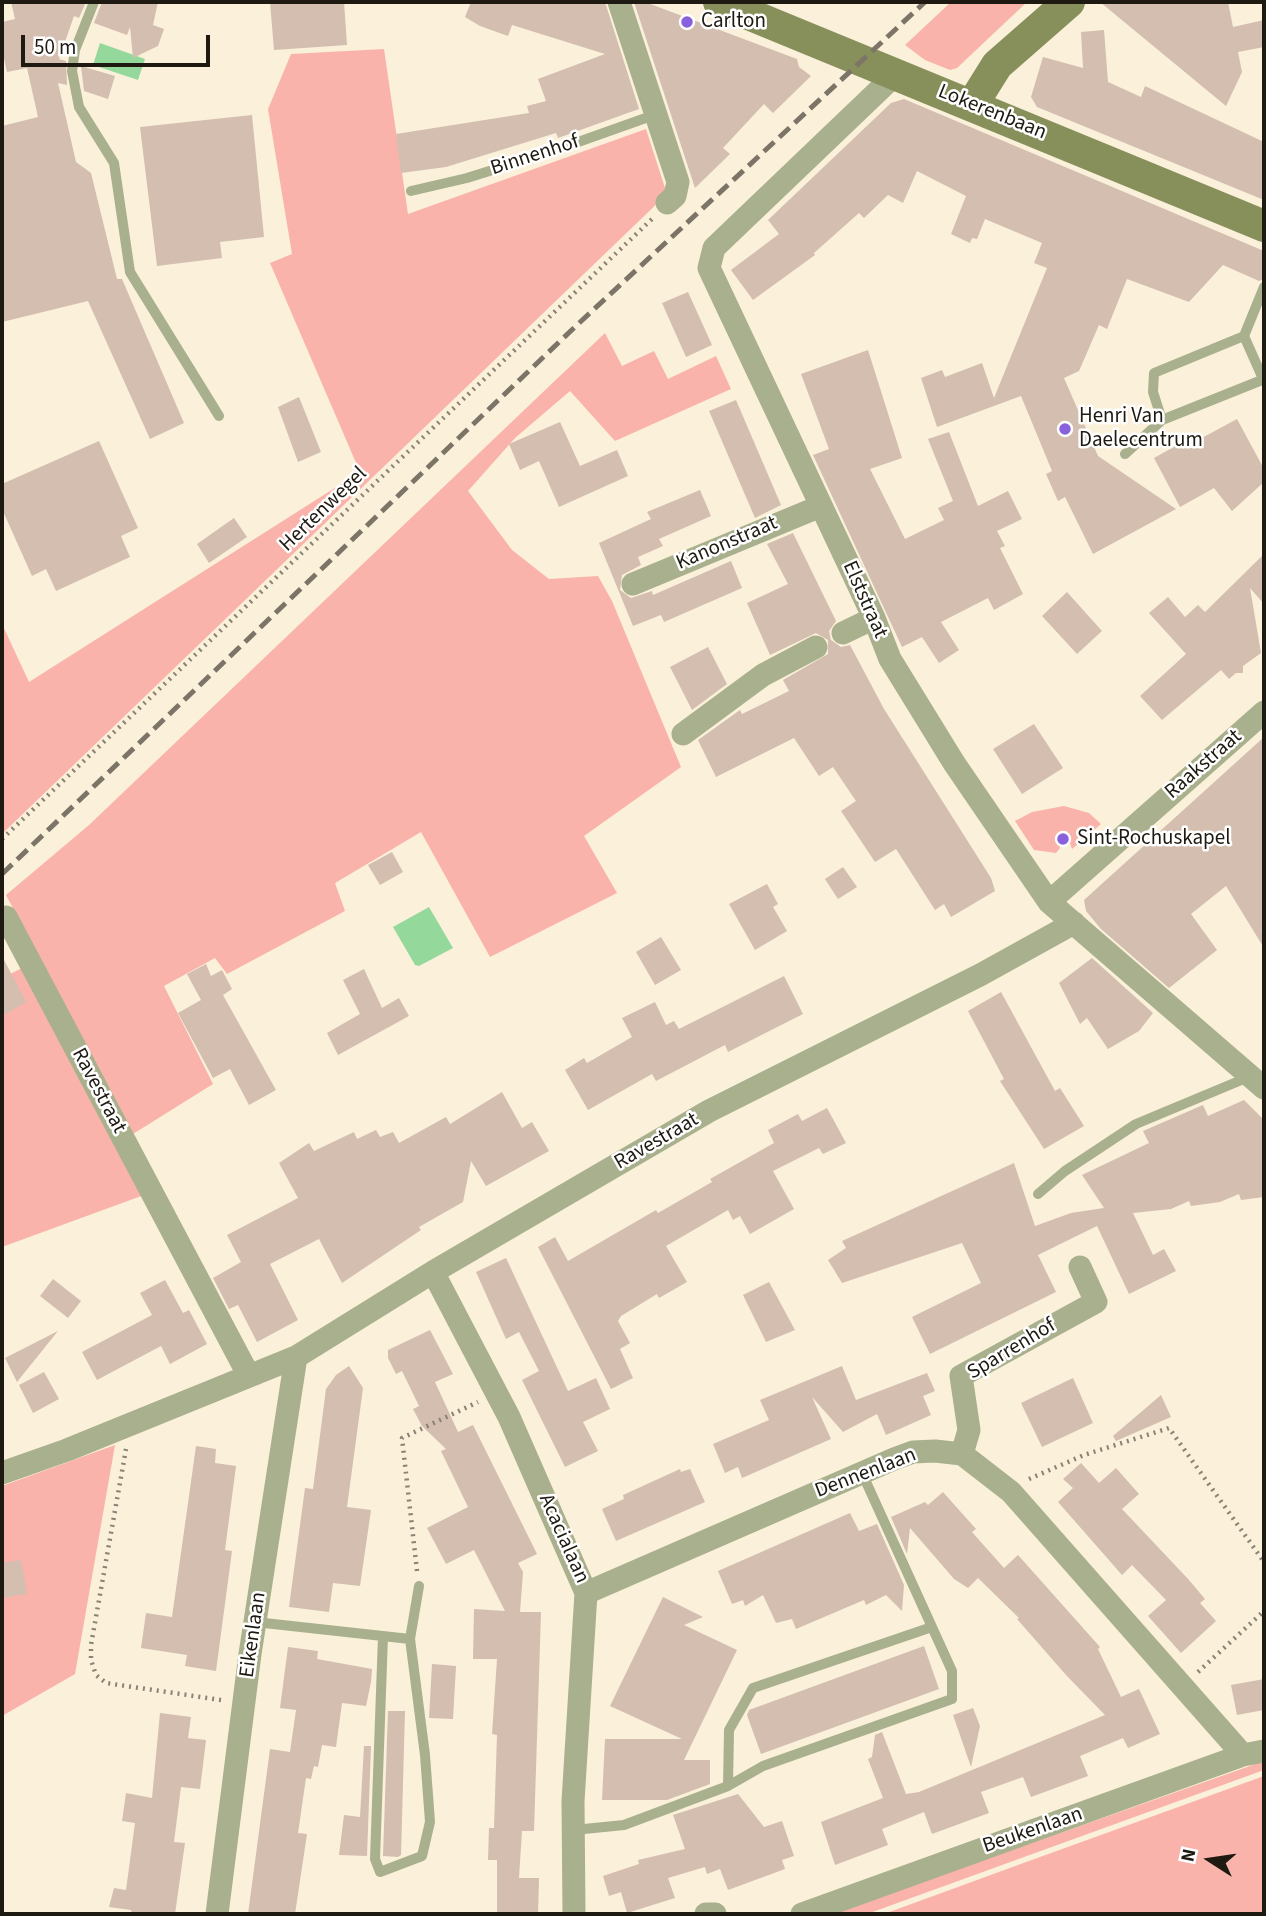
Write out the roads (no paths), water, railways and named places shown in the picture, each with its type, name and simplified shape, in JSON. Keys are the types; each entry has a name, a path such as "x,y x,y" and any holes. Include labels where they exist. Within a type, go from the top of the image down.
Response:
{"street":[{"path":"619,2 678,182 676,196 667,204"},
{"name":"Lokerenbaan","path":"719,2 1264,226"},
{"path":"972,105 997,65 1069,2"},
{"name":"Elststraat","path":"896,74 714,248 709,268 874,618 890,659 946,751 1049,902 1260,1077"},
{"name":"Kanonstraat","path":"633,584 821,506"},
{"path":"843,633 874,618"},
{"path":"683,733 763,675 816,647"},
{"name":"Raakstraat","path":"1049,902 1264,712"},
{"name":"Ravestraat","path":"6,917 249,1376"},
{"name":"Ravestraat","path":"2,1473 296,1357 433,1272 709,1111 980,975 1074,923"},
{"name":"Sparrenhof","path":"961,1454 969,1430 961,1376 1096,1302 1080,1267"},
{"name":"Acacialaan","path":"433,1272 509,1417 586,1593 573,1801 574,1914"},
{"name":"Eikenlaan","path":"217,1914 255,1622 296,1357"},
{"name":"Dennenlaan","path":"586,1593 913,1452 961,1454"},
{"path":"961,1454 1006,1489 1181,1688 1253,1753"},
{"name":"Beukenlaan","path":"802,1914 1253,1753"},
{"path":"706,1914 715,1914"}],"lane":[{"path":"94,2 75,50 72,71 79,107 114,163 130,272 219,415"},
{"name":"Binnenhof","path":"411,191 467,178 657,114"},
{"path":"1162,420 1153,392 1154,373 1244,336 1264,287"},
{"path":"1125,454 1162,420 1263,380 1244,336"},
{"path":"1038,1194 1065,1171 1136,1124 1260,1077"},
{"path":"574,1830 624,1825 728,1786 763,1766 952,1699 951,1671 929,1628 862,1473"},
{"path":"383,1636 375,1859 380,1872 422,1856 430,1822 425,1755 410,1639 419,1586"},
{"path":"255,1622 410,1639"},
{"path":"728,1786 729,1730 753,1688 929,1628"}],"railway":[{"path":"2,874 577,325 925,2"}],"place":[{"name":"Carlton","path":"687,22"},
{"name":"Henri Van Daelecentrum","path":"1065,429"},
{"name":"Sint-Rochuskapel","path":"1063,839"}]}
